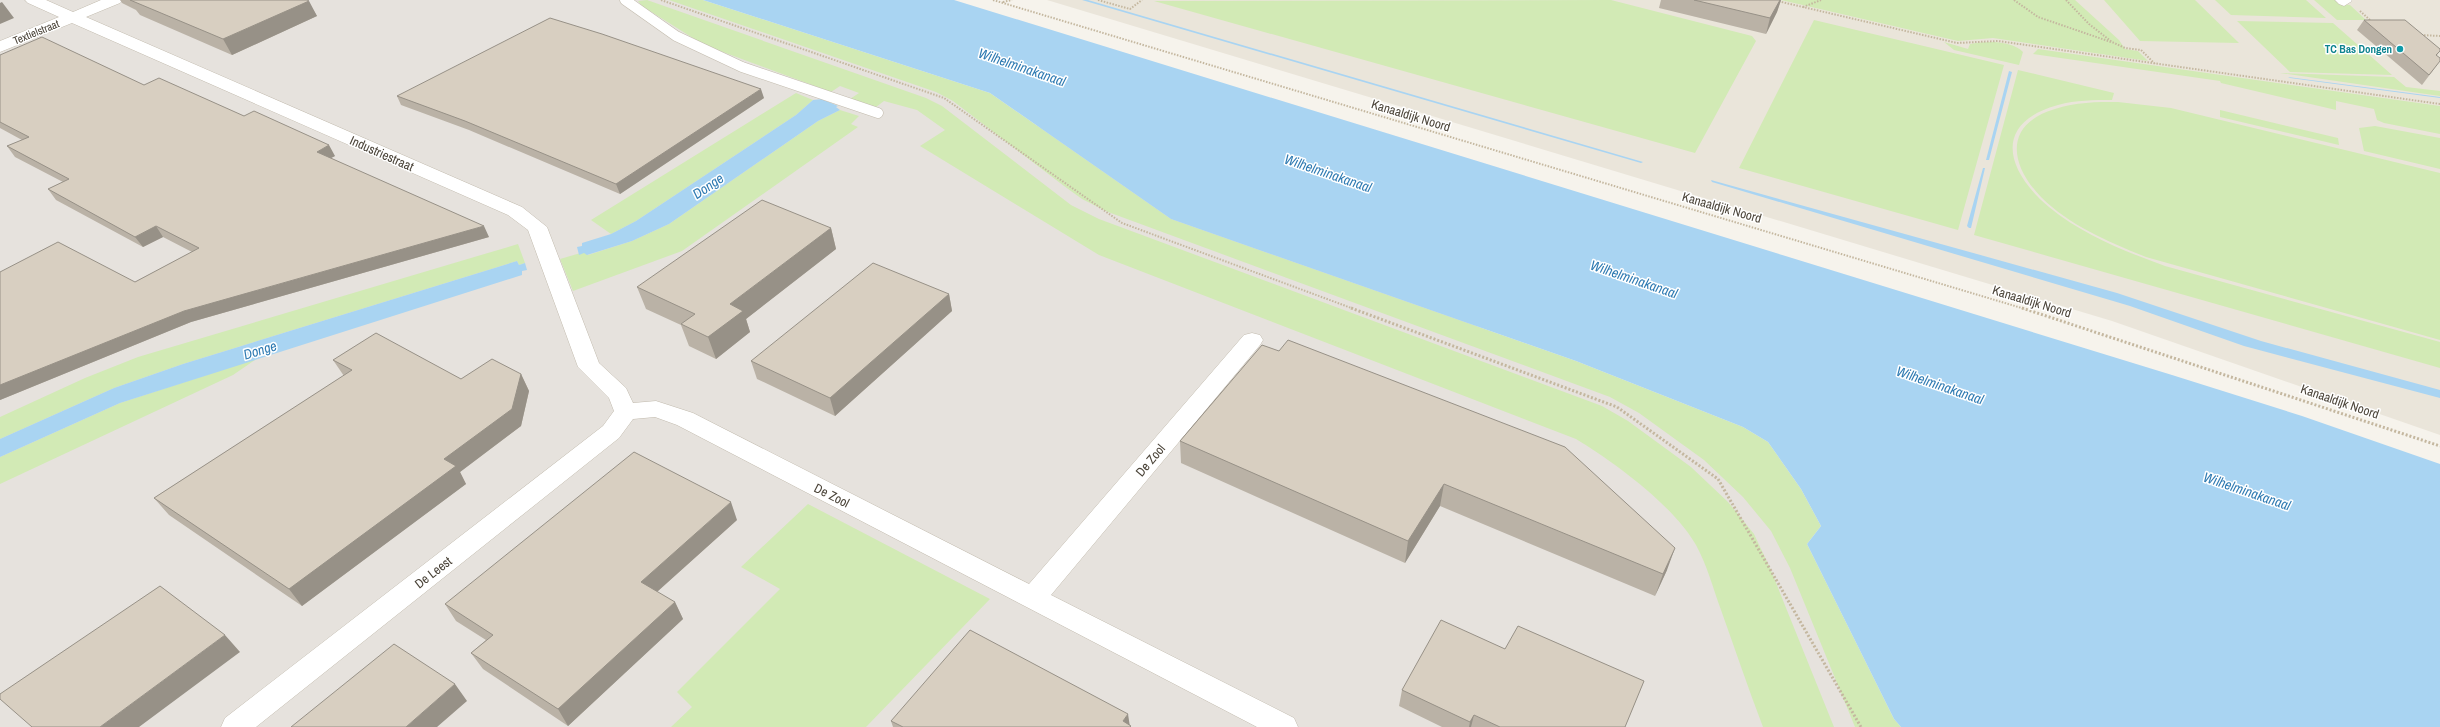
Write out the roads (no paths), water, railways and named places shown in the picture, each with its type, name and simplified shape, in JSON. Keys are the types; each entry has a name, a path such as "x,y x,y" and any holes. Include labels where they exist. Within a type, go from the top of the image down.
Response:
{"street":[{"name":"Industriestraat","path":"33,0 515,211 537,227 589,367 618,394 626,412"},
{"name":"Textielstraat","path":"0,47 115,0"},
{"name":"De Zool","path":"1033,598 1252,340"},
{"name":"De Zool","path":"626,412 656,409 684,419 1284,727"},
{"name":"De Leest","path":"235,727 611,432 626,412"}],"lane":[{"path":"625,0 676,36 742,67 878,113"}],"water":[{"name":"Wilhelminakanaal","path":"703,0 954,0 2172,375 2302,416 2440,464 2440,727 1901,727 1894,719 1807,544 1821,526 1801,489 1768,442 1743,427 1576,361 1171,219 990,93"},
{"path":"1082,0 1088,0 1643,162 1641,163"},
{"path":"2009,71 2012,72 1989,160 1986,160"},
{"path":"2288,77 2440,97 2440,98 2290,78"},
{"name":"Donge","path":"822,99 838,106 836,107 840,110 818,121 669,224 632,241 587,255 584,253 579,255 577,247 582,246 582,243 611,234 636,221 796,115 813,100"},
{"path":"1983,168 1985,168 1971,228 1969,228 1967,226"},
{"path":"1711,180 2117,293 2261,341 2440,390 2440,398 2244,346 2130,306 1712,182"},
{"name":"Donge","path":"517,261 519,265 525,263 527,270 522,271 522,275 120,403 0,457 0,439 114,388 183,364"}],"place":[{"name":"TC Bas Dongen","path":"2400,49"}]}
